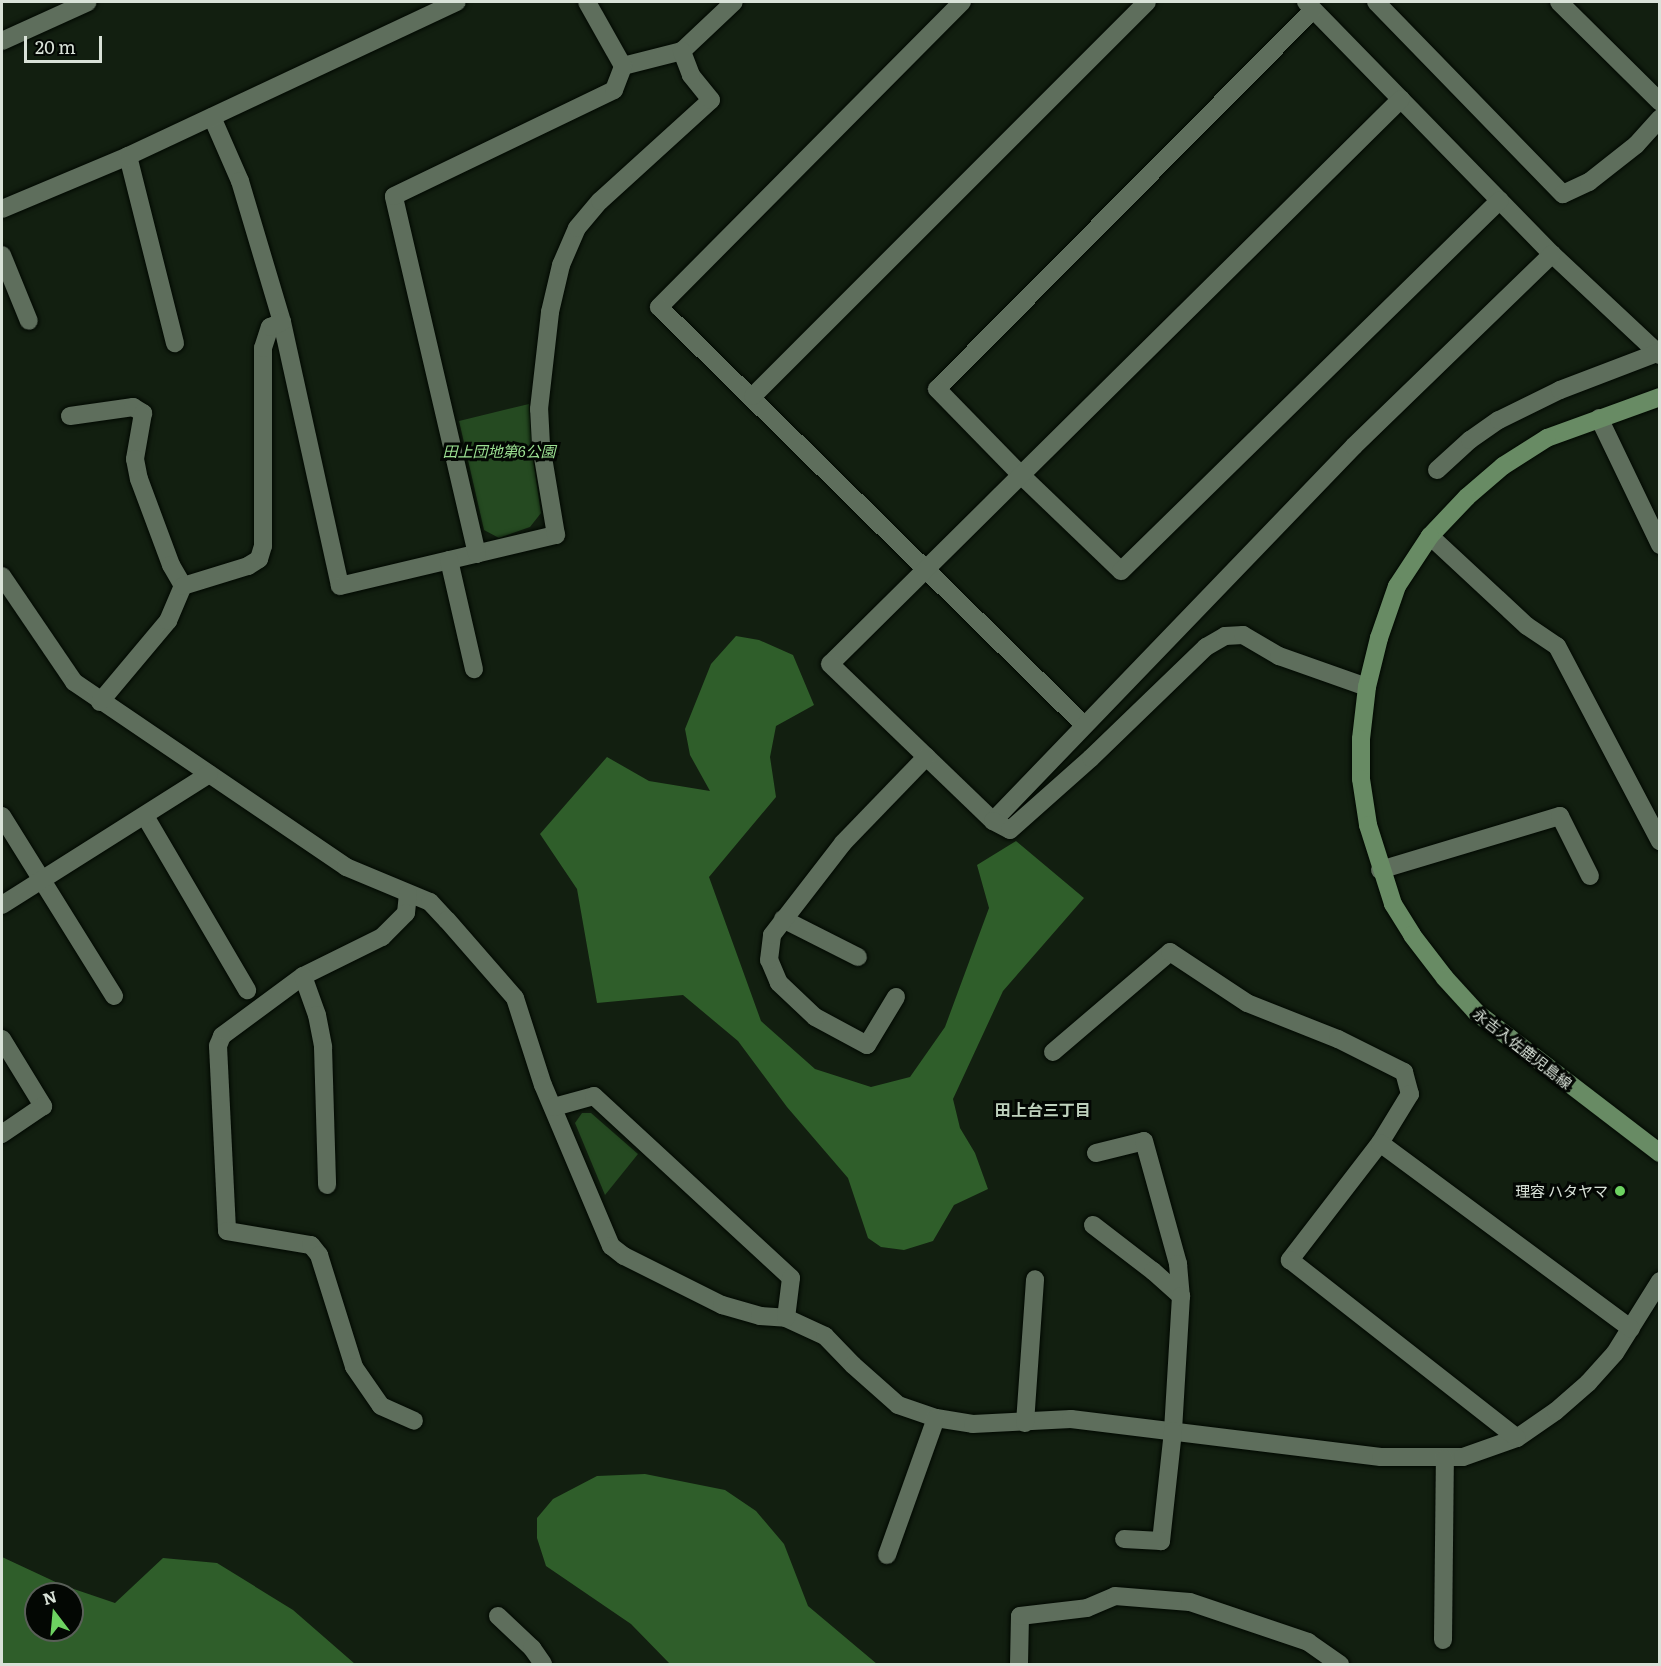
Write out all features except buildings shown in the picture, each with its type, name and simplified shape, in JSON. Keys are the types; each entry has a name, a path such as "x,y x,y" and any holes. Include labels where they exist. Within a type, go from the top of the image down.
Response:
{"main road":[{"name":"永吉入佐鹿児島線","path":"1659,397 1547,438 1503,466 1467,497 1430,536 1397,586 1379,638 1367,687 1361,739 1361,779 1368,825 1380,870 1393,903 1412,935 1445,978 1476,1012 1659,1153"}],"street":[{"path":"2,41 88,2"},
{"path":"2,209 129,156 458,2"},
{"path":"477,554 393,195 614,90 623,66 587,2"},
{"path":"623,66 682,51 734,2"},
{"path":"962,2 659,307 753,396 1084,725"},
{"path":"753,396 1147,2"},
{"path":"1376,2 1563,194 1589,182 1636,145 1659,118"},
{"path":"1559,2 1659,102"},
{"path":"1437,470 1470,440 1499,420 1531,403 1658,354 1552,254 1500,200 1309,5 937,389 1022,476 1121,571 1500,200"},
{"path":"212,117 240,181 282,322 340,586 555,535 541,446 539,409 550,312 561,265 577,228 600,201 711,100 692,75 682,51"},
{"path":"1367,687 1278,656 1243,635 1225,636 1206,647 1091,758 1010,830 993,821 830,664 1401,99"},
{"path":"129,156 175,343"},
{"path":"993,821 1354,446 1552,254"},
{"path":"2,255 28,321"},
{"path":"100,702 168,621 183,586 248,566 259,559 264,546 262,348 270,327 282,322"},
{"path":"70,416 133,407 143,413 135,459 139,479 171,565 183,586"},
{"path":"1599,418 1659,545"},
{"path":"1430,536 1527,626 1557,646 1659,841"},
{"path":"449,560 474,669"},
{"path":"2,576 74,682 100,702 345,867 430,902 515,998 543,1085 611,1245 624,1256 722,1305 760,1316 786,1318 825,1336 867,1379 898,1405 936,1418 973,1424 1071,1419 1283,1447 1370,1456 1445,1459 1463,1456 1517,1438 1556,1411 1588,1383 1615,1353 1659,1281"},
{"path":"896,997 867,1045 815,1017 779,983 770,960 772,935 843,843 926,757"},
{"path":"2,904 209,774"},
{"path":"2,816 114,996"},
{"path":"145,816 247,990"},
{"path":"1380,870 1560,816 1590,876"},
{"path":"408,894 405,913 382,937 303,976 222,1036 218,1046 227,1231 311,1245 320,1255 354,1367 381,1406 414,1421"},
{"path":"783,919 858,957"},
{"path":"1053,1052 1170,952 1247,1003 1338,1039 1404,1072 1410,1094 1380,1143 1290,1260 1517,1438"},
{"path":"303,976 317,1015 323,1047 327,1185"},
{"path":"2,1040 43,1106 2,1134"},
{"path":"554,1107 594,1096 791,1278 786,1318"},
{"path":"1096,1153 1144,1141 1178,1264 1181,1296 1173,1431 1161,1541 1124,1539"},
{"path":"1380,1143 1631,1329"},
{"path":"1093,1225 1153,1271 1181,1296"},
{"path":"1025,1423 1035,1279"},
{"path":"887,1555 936,1418"},
{"path":"1443,1640 1445,1459"},
{"path":"1019,1665 1020,1616 1087,1608 1115,1596 1190,1602 1308,1642 1340,1665"},
{"path":"498,1616 532,1648 543,1665"}],"green space":[{"name":"田上団地第6公園","path":"529,404 532,453 541,513 530,527 499,538 484,530 459,421"},
{"path":"736,636 759,640 793,655 814,705 776,726 770,757 776,797 709,877 761,1021 815,1069 871,1087 910,1077 945,1027 989,908 977,865 1016,841 1084,898 1003,991 953,1099 960,1128 975,1153 988,1189 954,1205 933,1241 904,1250 881,1247 868,1238 848,1178 787,1107 738,1041 683,995 597,1003 577,889 540,834 607,757 649,781 710,791 690,755 685,729 711,664"},
{"path":"582,1113 591,1113 638,1154 605,1195 575,1123"},
{"path":"645,1474 725,1490 756,1511 784,1544 808,1606 877,1664 670,1664 631,1624 546,1566 537,1538 537,1518 553,1499 597,1476"},
{"path":"2,1557 56,1582 24,1582 24,1642 84,1642 84,1592 115,1603 163,1558 217,1563 293,1610 355,1664 2,1664"}],"place":[{"name":"理容 ハタヤマ","path":"1620,1191"}],"district":[{"name":"田上台三丁目","path":"1043,1109"}]}
